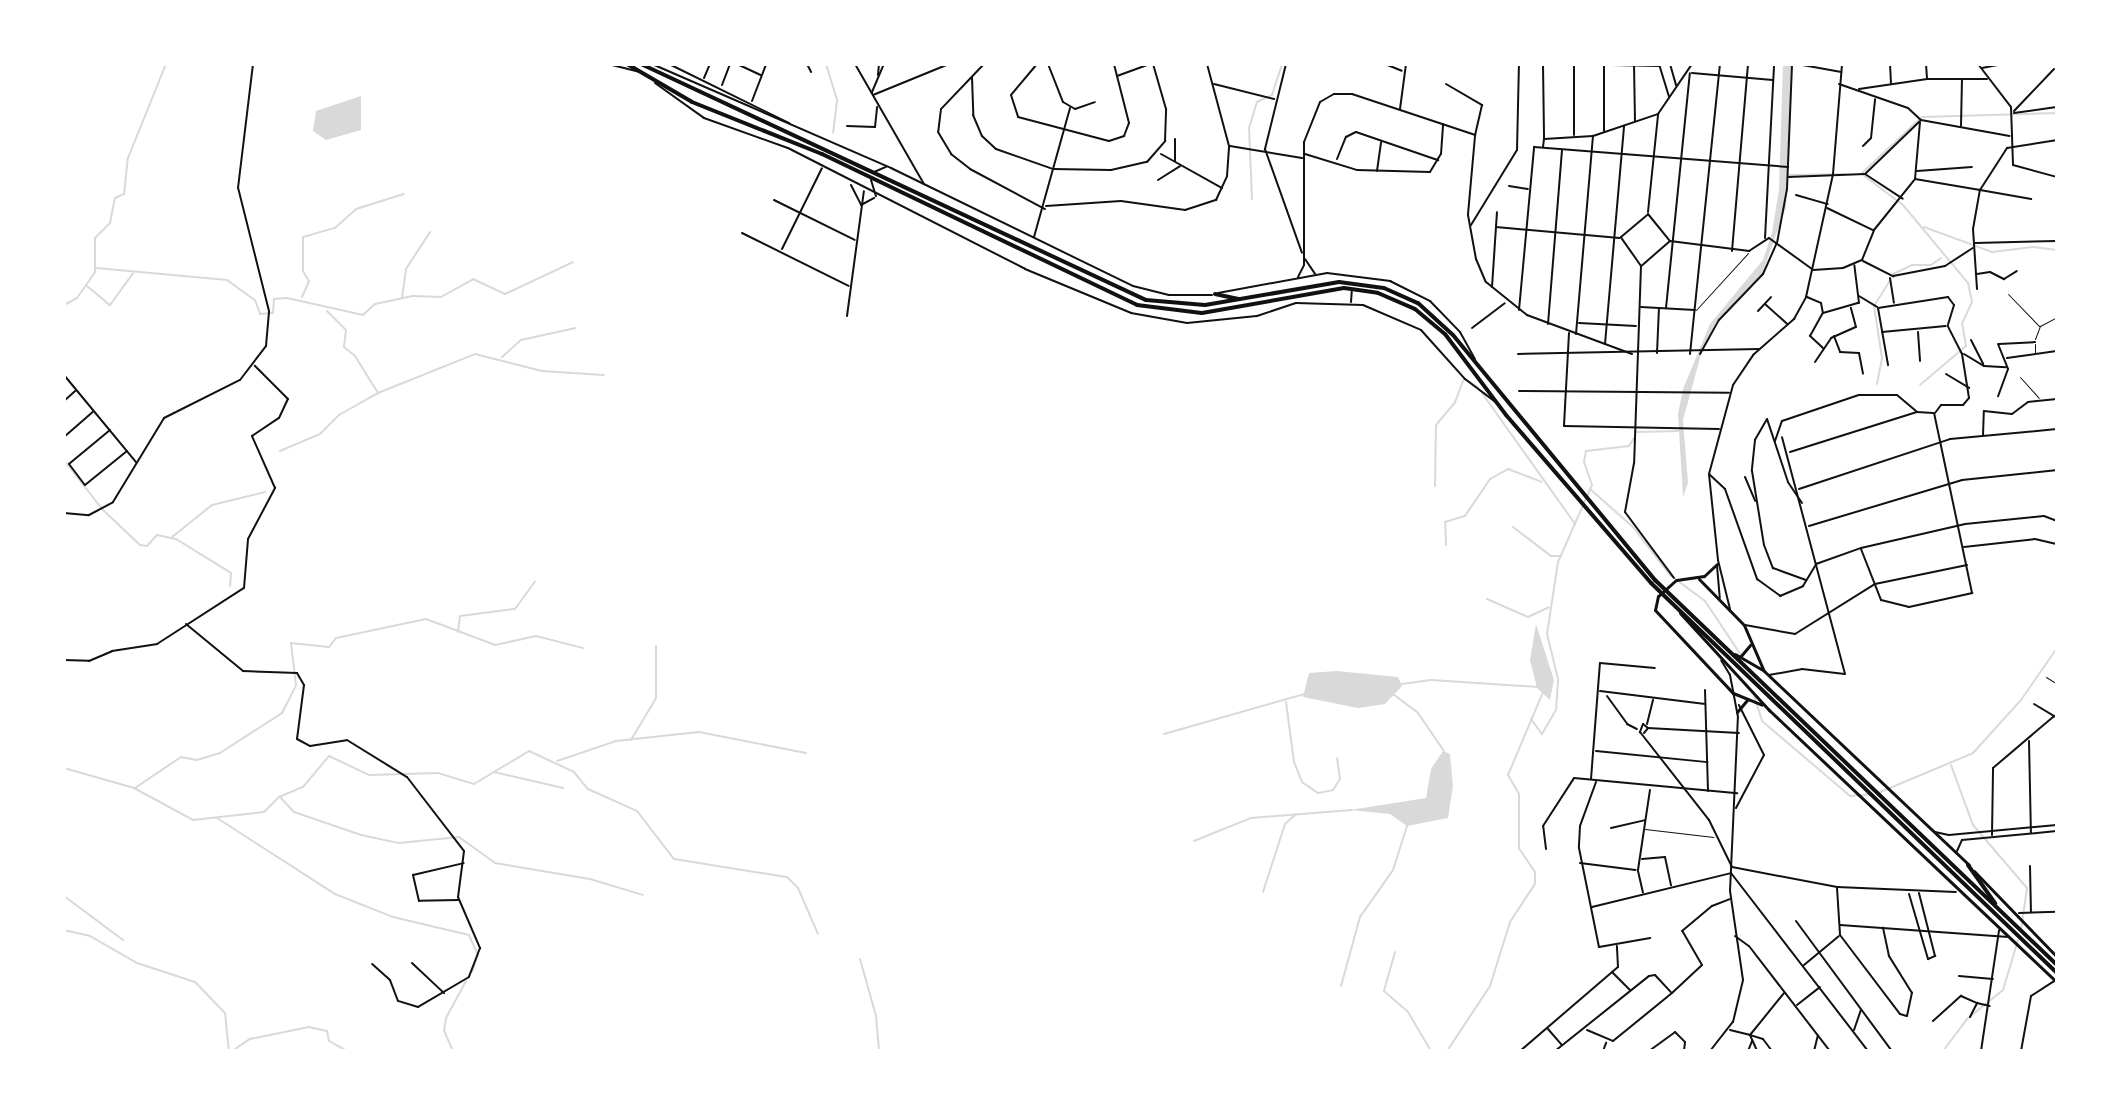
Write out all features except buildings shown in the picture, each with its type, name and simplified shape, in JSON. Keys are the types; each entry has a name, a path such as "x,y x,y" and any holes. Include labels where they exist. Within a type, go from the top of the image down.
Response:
{"highway":[{"path":"627,64 711,111 880,182 1156,310 1202,313 1335,288 1386,295 1439,327 1498,404 1670,599 2057,965"},
{"path":"641,64 709,100 872,170 1138,297 1188,306 1330,283 1384,288 1433,314 1653,581"},
{"path":"1215,294 1240,299"},
{"path":"1670,599 1680,613 2057,973"},
{"path":"1968,865 2004,914"}],"main road":[{"path":"1717,562 1707,575 1676,580 1658,596 1655,610 1733,693 1769,710"},
{"path":"1696,577 1744,625 1764,671"},
{"path":"1680,613 1769,710 1956,892 2056,981"},
{"path":"1702,626 1739,657 1764,671 2019,913 2057,957"},
{"path":"1739,657 1747,653 1751,641"},
{"path":"1737,712 1739,705 1751,700"}],"street":[{"path":"64,513 89,515 107,508 125,489 137,463 170,413 240,380 255,366 266,346 271,321 237,176 253,64"},
{"path":"608,64 640,73"},
{"path":"652,64 891,168 1142,289 1179,296 1215,294 1315,274 1390,281 1430,301 1460,332 1479,369"},
{"path":"658,64 663,70"},
{"path":"669,64 721,86 793,125"},
{"path":"704,78 710,64"},
{"path":"721,86 730,64"},
{"path":"737,64 762,76"},
{"path":"752,102 766,64"},
{"path":"781,64 793,64"},
{"path":"807,64 811,72"},
{"path":"855,64 925,185"},
{"path":"877,79 879,64"},
{"path":"872,94 884,64"},
{"path":"872,94 949,64"},
{"path":"984,64 941,109 937,125 943,142 981,177 1045,207 1121,201 1191,210 1212,203 1223,189 1229,146 1207,64"},
{"path":"1037,64 1013,89 1010,104 1026,122 1109,141 1124,136 1129,113 1114,64"},
{"path":"1048,64 1061,99 1070,108"},
{"path":"972,77 973,115 989,143 1053,169 1111,170 1147,162 1160,153 1167,121 1151,64 1117,76"},
{"path":"1286,64 1265,149 1304,255 1315,274"},
{"path":"1385,64 1403,72"},
{"path":"1399,110 1406,64"},
{"path":"1470,227 1517,150 1519,64"},
{"path":"1543,64 1543,147"},
{"path":"1565,64 1659,65 1669,97"},
{"path":"1574,64 1574,136"},
{"path":"1604,64 1604,133"},
{"path":"1670,64 1677,86"},
{"path":"1670,241 1648,214 1658,114 1692,64"},
{"path":"1690,354 1720,64"},
{"path":"1732,251 1748,64"},
{"path":"1765,238 1774,64"},
{"path":"1700,354 1719,320 1763,274 1777,242 1788,177 1795,64 1841,72"},
{"path":"1720,598 1709,474 1719,429 1729,393 1759,349 1788,325 1806,297 1833,174 1842,64"},
{"path":"1890,64 1891,83"},
{"path":"1926,64 1927,79"},
{"path":"1978,64 2012,113"},
{"path":"1980,68 2003,64"},
{"path":"2054,64 2056,69 2012,113 2010,136 2017,167 2057,177"},
{"path":"1634,66 1635,122"},
{"path":"1688,73 1773,80"},
{"path":"1666,308 1675,241 1688,73"},
{"path":"649,78 697,115 788,148 864,191 1025,269 1156,320 1197,323 1257,316 1296,303 1351,301 1382,310 1421,330 1465,379 1498,404"},
{"path":"1858,90 1927,79 1988,79"},
{"path":"1961,127 1962,79"},
{"path":"1213,84 1275,100"},
{"path":"1446,84 1482,105 1475,135 1470,227 1476,259 1492,288 1506,302 1548,324 1634,354"},
{"path":"1839,84 1908,108 1921,120 2010,136"},
{"path":"1298,277 1304,255 1303,156 1310,120 1326,98 1352,94 1475,135"},
{"path":"1863,146 1871,138 1875,97"},
{"path":"1070,108 1095,102"},
{"path":"847,126 875,127 877,106"},
{"path":"2012,113 2057,107"},
{"path":"1034,238 1070,108"},
{"path":"1544,139 1593,136 1658,114"},
{"path":"1641,266 1670,241 1703,248 1749,251 1765,238 1777,242 1813,270 1854,265 1862,260 1874,230 1903,199 1915,179 1921,120"},
{"path":"1865,174 1921,120"},
{"path":"1229,146 1337,160 1376,172 1430,172 1439,161 1443,123"},
{"path":"1605,344 1624,126"},
{"path":"1337,160 1353,132 1439,161"},
{"path":"1576,334 1593,136"},
{"path":"1175,139 1175,163"},
{"path":"1977,289 1974,245 1980,190 2011,145 2057,140"},
{"path":"1376,172 1381,141"},
{"path":"1519,310 1533,151 1543,147 1787,166"},
{"path":"1548,324 1562,150"},
{"path":"1160,153 1223,189"},
{"path":"1158,180 1180,166"},
{"path":"1915,171 1972,167"},
{"path":"781,252 822,168"},
{"path":"847,316 864,191 878,168 891,168"},
{"path":"1788,177 1865,174 1903,199"},
{"path":"870,178 878,198"},
{"path":"1915,179 2031,199"},
{"path":"850,183 861,205"},
{"path":"1509,186 1530,189"},
{"path":"1796,195 1842,212 1874,230"},
{"path":"861,205 878,198"},
{"path":"774,200 857,240"},
{"path":"1492,288 1497,212"},
{"path":"1496,227 1613,239 1621,237 1648,214"},
{"path":"742,233 851,287"},
{"path":"1621,237 1641,266 1634,354 1638,392 1627,520 1676,580"},
{"path":"1862,260 1890,276 1945,266 1974,245 2057,241"},
{"path":"1823,313 1851,308 1859,303 1854,265"},
{"path":"1976,275 1990,272 2004,279 2017,271"},
{"path":"1351,301 1354,276"},
{"path":"1890,276 1894,305"},
{"path":"1858,295 1878,308 1948,297 1954,305 1948,326 1962,354 1970,389 1965,404 1941,405 1934,413"},
{"path":"1758,311 1771,297"},
{"path":"1806,297 1821,303 1823,313 1810,336 1823,348"},
{"path":"1472,328 1506,302"},
{"path":"1765,304 1788,325"},
{"path":"1639,307 1696,310"},
{"path":"1657,354 1659,308"},
{"path":"1815,362 1834,336 1856,327 1851,308"},
{"path":"1878,308 1888,365"},
{"path":"1578,323 1638,326"},
{"path":"1882,332 1948,326"},
{"path":"1918,330 1920,361"},
{"path":"1569,332 1562,423 1567,427 1719,429"},
{"path":"1834,336 1840,352 1859,353 1863,374"},
{"path":"1971,340 1984,366"},
{"path":"1998,396 2007,358 1998,344 2035,342"},
{"path":"1518,354 1700,354 1759,349"},
{"path":"2007,358 2057,351"},
{"path":"1962,354 1984,366 2007,366"},
{"path":"64,660 89,661 112,651 152,646 244,588 248,539 275,488 251,439 258,428 279,418 288,399 255,366"},
{"path":"1946,374 1970,389"},
{"path":"64,375 137,463"},
{"path":"64,401 77,390"},
{"path":"1519,391 1729,393"},
{"path":"1774,443 1782,421 1859,395 1897,395 1917,412"},
{"path":"1983,436 1984,411 2014,414 2023,404 2057,399"},
{"path":"64,437 94,411"},
{"path":"1787,453 1917,412 1934,413"},
{"path":"1861,548 1878,599 1903,607 1971,594 1934,413"},
{"path":"1755,502 1754,445 1768,419 1774,443 1802,504"},
{"path":"1798,489 1941,443 2057,429"},
{"path":"110,430 69,464 85,485 127,451"},
{"path":"1768,675 1797,669 1845,674 1832,612 1782,437"},
{"path":"1807,526 1949,484 2057,472"},
{"path":"1709,474 1725,489 1765,589 1787,596 1807,581 1816,564 1861,548 1959,527 2044,516 2057,521"},
{"path":"1745,477 1755,502 1771,566 1807,581"},
{"path":"1963,547 2035,539 2057,544"},
{"path":"1717,562 1731,611"},
{"path":"1744,625 1791,634 1872,586 1967,565"},
{"path":"186,624 243,671 297,673 304,685 297,739 310,746 347,740 407,777 459,841 465,863 459,900 476,932 479,954 469,977 423,1006 400,1003 390,980 372,964"},
{"path":"1710,1051 1730,1030 1742,992 1730,899 1739,733 1733,693 1721,660"},
{"path":"1591,781 1600,663 1655,668"},
{"path":"1598,690 1606,694 1705,704"},
{"path":"1705,690 1708,793"},
{"path":"1606,694 1627,724 1644,733 1717,837 1732,867"},
{"path":"1644,733 1653,699"},
{"path":"1992,835 1993,770 2056,717 2034,704"},
{"path":"1736,808 1764,755 1739,705"},
{"path":"1639,729 1647,726 1739,733"},
{"path":"2028,740 2031,833"},
{"path":"1594,751 1707,762"},
{"path":"1546,849 1543,826 1574,778 1650,788 1737,793"},
{"path":"1596,781 1580,826 1580,863 1599,947 1650,938"},
{"path":"1644,894 1638,870 1650,788"},
{"path":"1611,828 1646,820"},
{"path":"1930,829 1944,835 2057,825"},
{"path":"1959,856 1958,841 1992,835 2057,831"},
{"path":"1642,859 1665,857 1671,887"},
{"path":"459,900 419,901 413,875 465,863"},
{"path":"1580,863 1638,870"},
{"path":"2030,866 2031,912"},
{"path":"1732,867 1837,887 1919,893 1956,892"},
{"path":"1592,907 1731,873"},
{"path":"1731,873 1868,1051"},
{"path":"1837,887 1840,935 1900,1014 1907,1016 1912,993 1889,956 1883,928"},
{"path":"1908,892 1928,959 1935,957 1934,948 1919,893"},
{"path":"1603,1051 1607,1042 1672,993 1702,965 1682,931 1712,906 1730,899"},
{"path":"2019,913 2057,912"},
{"path":"1796,921 1892,1051"},
{"path":"1839,925 2009,937"},
{"path":"1981,1051 1991,1006 1999,930"},
{"path":"1802,965 1840,935"},
{"path":"1735,936 1749,946 1830,1051"},
{"path":"1520,1051 1620,964 1617,946"},
{"path":"1924,950 1934,948"},
{"path":"412,963 444,994"},
{"path":"1612,972 1630,991"},
{"path":"1555,1051 1587,1030 1652,974 1672,993"},
{"path":"1959,976 1994,979"},
{"path":"2021,1051 2031,996 2056,981"},
{"path":"1796,1006 1820,987"},
{"path":"1750,1035 1785,992"},
{"path":"1933,1021 1961,996 1991,1006"},
{"path":"1970,1017 1977,1003"},
{"path":"1854,1032 1861,1009"},
{"path":"1546,1027 1563,1046"},
{"path":"1587,1030 1607,1042"},
{"path":"1730,1030 1763,1039 1772,1051"},
{"path":"1649,1051 1675,1032 1687,1045 1684,1051"},
{"path":"1750,1035 1757,1051"},
{"path":"1814,1051 1818,1035"},
{"path":"1748,1051 1752,1040"},
{"path":"2056,1051 2057,1046"}],"lane":[{"path":"1696,310 1749,251"},
{"path":"2008,294 2040,326"},
{"path":"2035,353 2040,326 2057,317"},
{"path":"1994,337 1998,344"},
{"path":"2020,377 2035,388 2039,400"},
{"path":"2046,677 2057,684"},
{"path":"1645,829 1717,837"}],"shaded area":[{"path":"1783,64 1791,64 1786,207 1762,274 1716,322 1702,351 1683,420 1688,483 1683,497 1678,414 1683,389 1710,324 1763,260 1772,233 1779,189"},
{"path":"361,96 361,130 326,140 313,131 316,111"},
{"path":"1536,624 1554,680 1550,700 1537,688 1530,660"},
{"path":"1337,671 1398,677 1402,686 1385,704 1358,708 1303,697 1309,673"},
{"path":"1443,751 1450,754 1453,786 1448,818 1407,826 1390,814 1350,810 1426,798 1431,769"}],"waterway":[{"path":"64,305 77,298 95,272 95,238 110,223 115,198 124,194 128,158 166,64"},
{"path":"826,64 837,101 833,133"},
{"path":"1252,199 1249,128 1257,102 1272,95 1282,64"},
{"path":"1861,174 1922,117 2057,113"},
{"path":"1788,175 1845,174"},
{"path":"1863,175 1903,205 1968,283 1972,302 1962,323 1966,346 1920,385"},
{"path":"302,297 309,281 303,271 303,237 335,228 356,209 404,194"},
{"path":"1924,227 1992,252 2033,247 2057,250"},
{"path":"402,298 406,269 430,232"},
{"path":"1893,274 1912,265 1931,265 1941,258"},
{"path":"96,268 227,280 255,300 260,314 273,313 274,299 287,298 363,315 375,304 414,296 441,297 473,279 505,294 573,262"},
{"path":"87,286 110,305 133,273"},
{"path":"1877,384 1882,358 1874,306 1890,280"},
{"path":"327,311 346,330 344,347 355,356 378,393"},
{"path":"502,357 521,340 576,328"},
{"path":"280,451 320,434 339,415 378,393 475,354 542,371 604,375"},
{"path":"1435,486 1436,425 1455,402 1464,378 1478,387"},
{"path":"1482,393 1575,524"},
{"path":"1636,432 1681,431"},
{"path":"1531,719 1542,734 1556,710 1558,679 1547,634 1558,562 1592,485 1584,462 1586,451 1629,446 1634,438"},
{"path":"64,460 102,509 140,545 147,546 157,535 176,539 231,573 230,586"},
{"path":"1446,545 1445,522 1465,516 1490,479 1508,469 1542,482"},
{"path":"1590,489 1633,527 1670,575 1705,601 1741,655"},
{"path":"172,537 212,505 265,492"},
{"path":"1513,527 1551,556 1561,556"},
{"path":"458,632 460,616 515,609 535,581"},
{"path":"1487,599 1528,617 1549,607"},
{"path":"135,788 181,757 197,760 220,753 282,713 296,685 291,643 329,647 336,638 426,619 495,645 536,636 583,648"},
{"path":"631,740 656,698 656,646"},
{"path":"1878,793 1973,753 2021,700 2057,648"},
{"path":"1402,684 1431,680 1539,687"},
{"path":"1447,1051 1490,986 1510,922 1535,884 1535,872 1519,848 1519,794 1508,775 1543,692"},
{"path":"1164,734 1304,694"},
{"path":"1393,694 1418,713 1444,751"},
{"path":"1754,696 1762,721 1850,796 1871,794"},
{"path":"1286,702 1294,762 1302,782 1318,793 1333,790 1340,779 1337,758"},
{"path":"557,761 616,741 699,732 806,753"},
{"path":"64,768 134,788 193,820 264,812 279,797 303,787 329,756 369,775 438,773 474,784 529,751 574,772 588,789 637,811 674,859 787,877 798,888 818,934"},
{"path":"1951,765 1973,825 2027,888 2021,930"},
{"path":"494,772 563,788"},
{"path":"280,797 294,812 361,835 399,843 459,837 495,863 590,879 643,895"},
{"path":"1194,841 1251,818 1352,810"},
{"path":"1263,892 1285,824 1296,814"},
{"path":"217,818 335,894 393,917 469,935 478,955 472,972"},
{"path":"1341,986 1360,917 1393,870 1408,823"},
{"path":"64,896 123,940"},
{"path":"64,930 90,936 137,963 195,982 225,1013 229,1051"},
{"path":"1943,1051 1967,1019 2003,990 2018,940"},
{"path":"1395,952 1384,991 1408,1012 1431,1051"},
{"path":"860,959 876,1016 879,1051"},
{"path":"453,1051 444,1031 446,1018 466,981"},
{"path":"232,1051 250,1039 309,1027 327,1031 329,1041 347,1051"}]}
